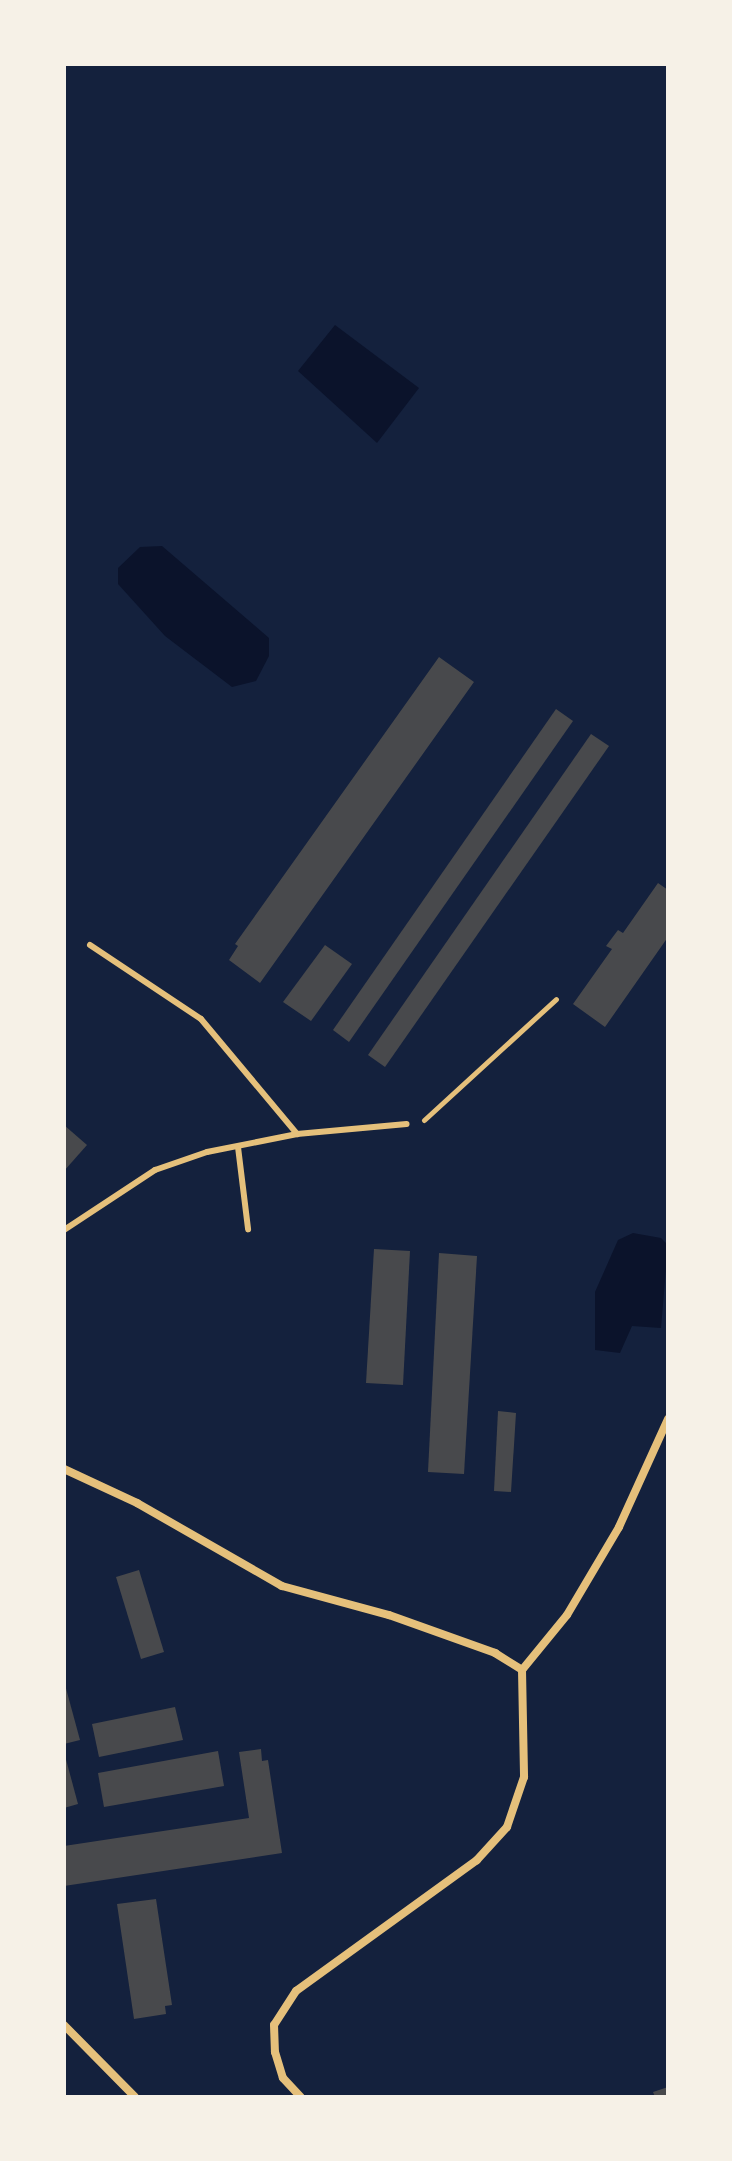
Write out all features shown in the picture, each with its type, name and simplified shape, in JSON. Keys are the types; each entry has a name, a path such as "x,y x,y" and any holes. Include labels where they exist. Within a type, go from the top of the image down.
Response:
{"street":[{"path":"301,2097 283,2078 275,2052 274,2025 296,1991 477,1860 507,1827 524,1777 522,1670 567,1615 619,1527 668,1419"},
{"path":"64,1469 137,1503 282,1586 402,1620 495,1653 522,1670"},
{"path":"64,2025 135,2097"}],"lane":[{"path":"90,945 201,1019 297,1134"},
{"path":"64,1230 155,1170 297,1134 407,1124"},
{"path":"238,1147 248,1229"}],"path":[{"path":"407,1124 432,1115 556,999"}],"water":[{"path":"335,325 419,388 377,443 298,371"},
{"path":"162,546 269,638 269,656 256,681 232,687 165,636 118,584 118,568 140,547"},
{"path":"633,1233 661,1238 668,1245 661,1328 632,1326 620,1353 595,1350 595,1292 618,1240"}],"building":[{"path":"439,657 474,682 260,983 229,960 238,946 235,944"},
{"path":"556,709 573,721 349,1042 333,1030"},
{"path":"591,734 609,746 385,1067 368,1055"},
{"path":"658,883 668,890 668,937 605,1027 573,1004 612,949 606,946 618,930 623,933"},
{"path":"325,945 352,964 311,1021 283,1002"},
{"path":"64,1125 87,1145 64,1171"},
{"path":"374,1249 410,1251 403,1385 366,1383"},
{"path":"439,1253 477,1256 464,1474 428,1472"},
{"path":"498,1411 516,1413 511,1492 494,1491"},
{"path":"139,1570 164,1652 141,1659 116,1577"},
{"path":"64,1681 80,1740 64,1744"},
{"path":"175,1707 183,1740 99,1757 92,1724"},
{"path":"261,1749 262,1761 268,1760 282,1853 64,1886 64,1846 249,1818 239,1752"},
{"path":"218,1751 224,1786 104,1807 98,1773"},
{"path":"64,1752 78,1804 64,1808"},
{"path":"156,1899 172,2005 165,2006 166,2014 134,2019 117,1904"},
{"path":"668,2087 668,2097 655,2097 653,2092"}]}
